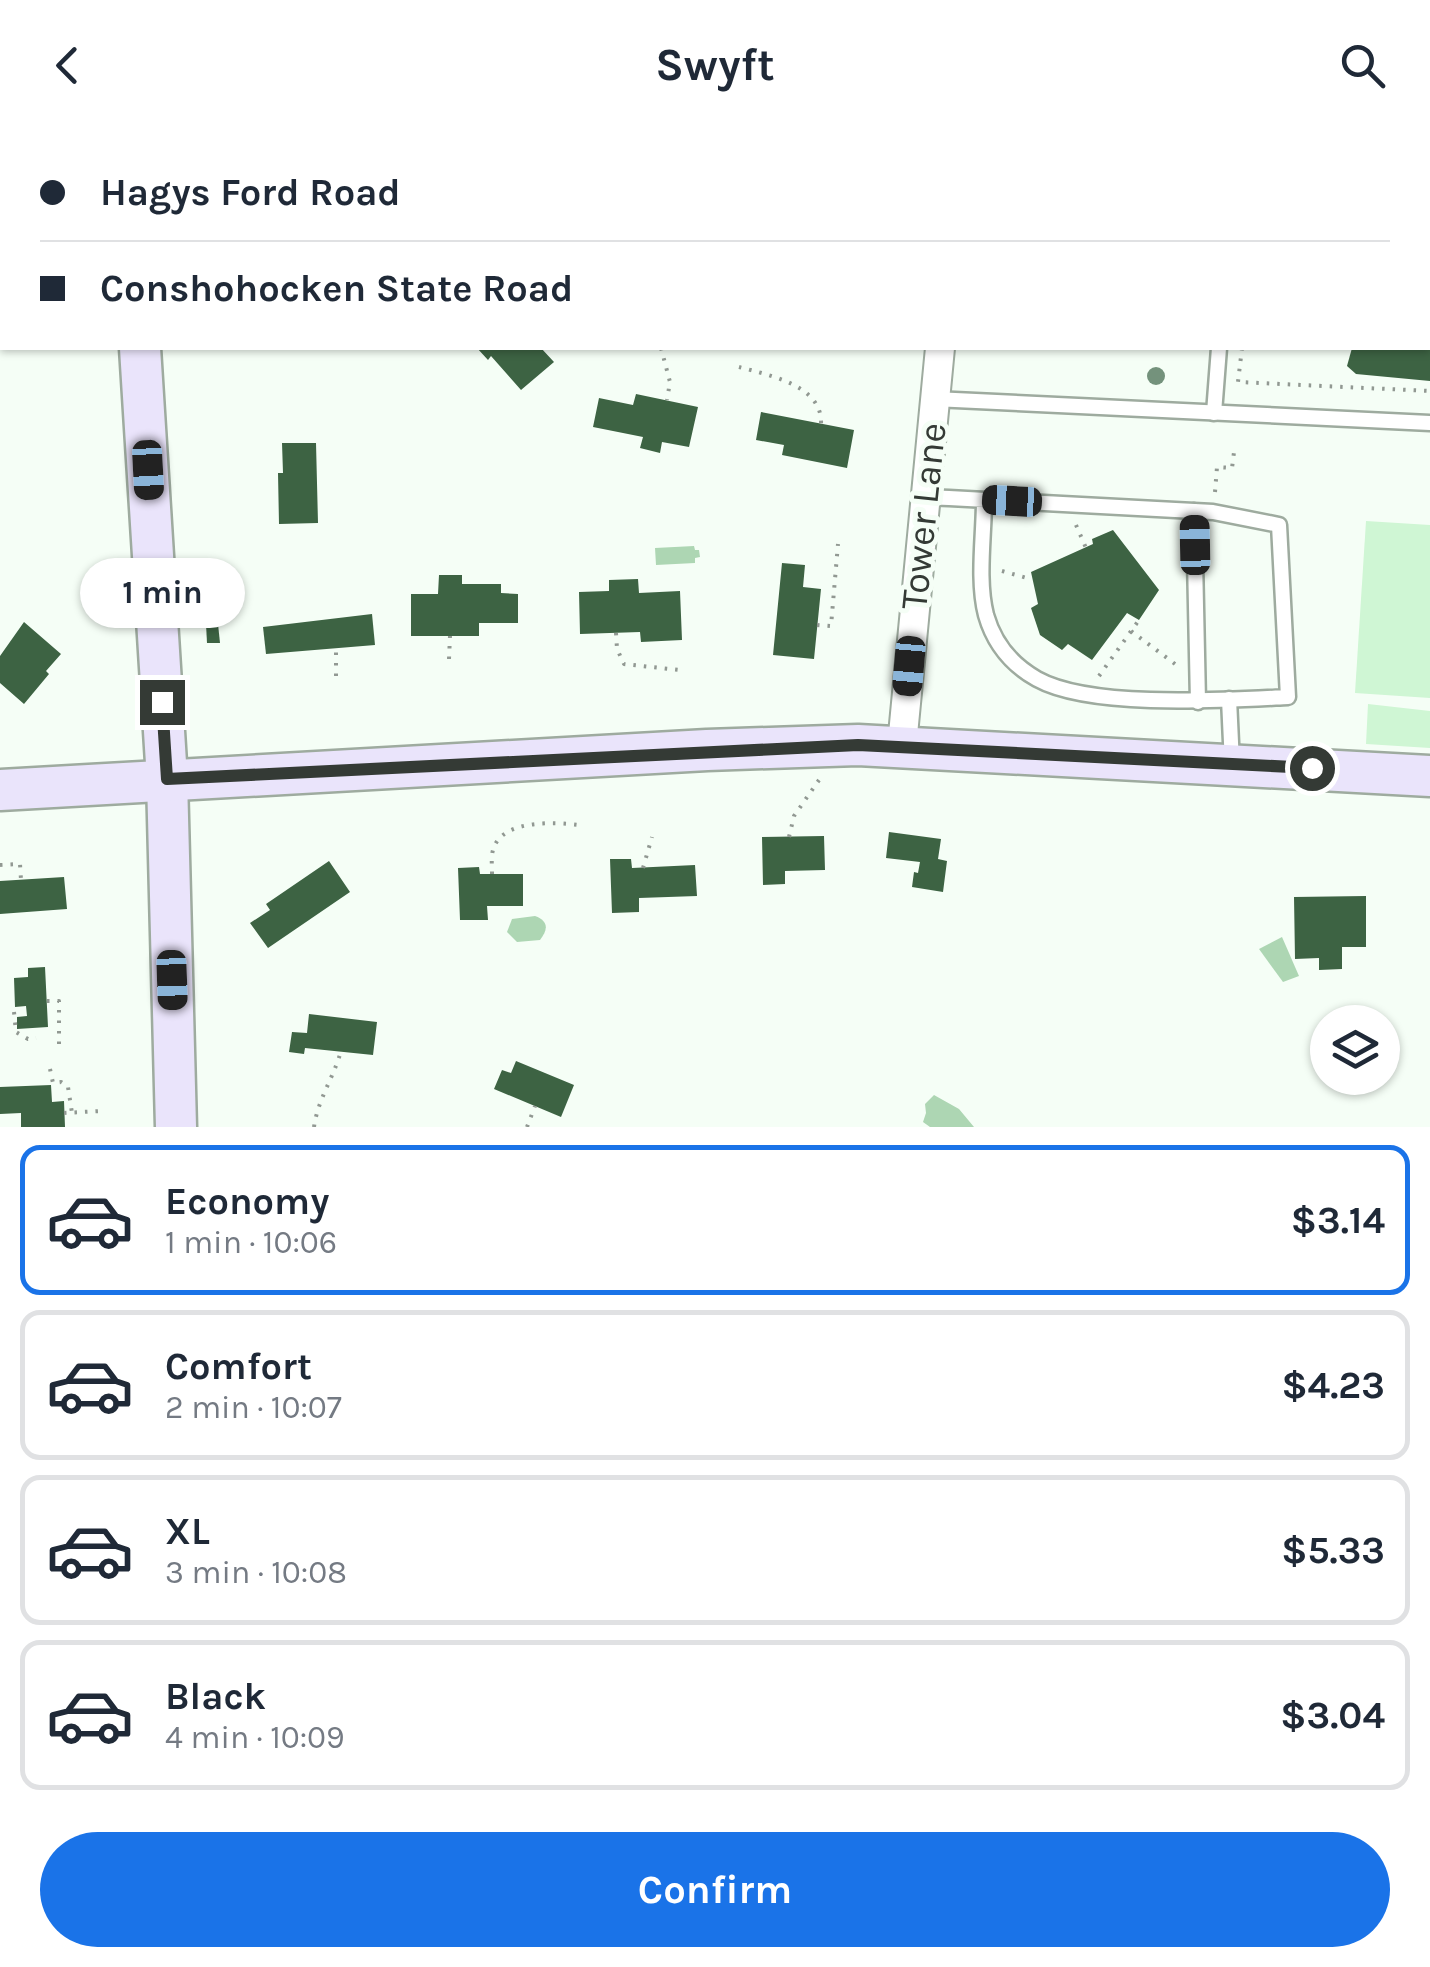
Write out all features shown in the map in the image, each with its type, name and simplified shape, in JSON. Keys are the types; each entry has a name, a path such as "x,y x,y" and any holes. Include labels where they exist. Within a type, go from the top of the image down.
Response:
{"street":[{"path":"140,350 167,779 176,1127"},
{"name":"Tower Lane","path":"902,745 934,398 932,350"},
{"path":"0,790 902,745 1430,776"}],"lane":[{"path":"1214,413 1218,350"},
{"path":"934,398 1430,423"},
{"path":"923,497 1067,504 1213,512 1279,524 1288,698 1198,702 1088,693 1040,681 1015,664 996,640 985,612 984,500"},
{"path":"1194,511 1198,702"},
{"path":"1229,700 1232,764"}],"path":[{"path":"662,350 670,382 667,400"},
{"path":"1242,350 1238,382 1430,391"},
{"path":"740,367 783,380 807,394 818,405 821,424"},
{"path":"1213,512 1217,467 1232,468 1234,452"},
{"path":"1067,504 1086,548"},
{"path":"818,625 831,626 838,544"},
{"path":"984,562 1005,572 1031,576"},
{"path":"1088,693 1139,620"},
{"path":"1131,631 1198,680"},
{"path":"616,633 617,650 624,664 679,670"},
{"path":"449,659 450,636"},
{"path":"336,648 336,676"},
{"path":"789,836 794,816 821,776 826,746"},
{"path":"492,874 494,846 502,836 524,826 556,822 579,825"},
{"path":"643,868 652,837"},
{"path":"0,865 20,864 21,880"},
{"path":"46,1001 59,1001 59,1050"},
{"path":"14,1012 16,1032 28,1039 36,1038"},
{"path":"314,1127 318,1103 334,1079 340,1051"},
{"path":"50,1069 52,1083 61,1082 68,1087 72,1113"},
{"path":"527,1127 535,1106"},
{"path":"64,1113 101,1111"}],"shaded area":[{"path":"1366,521 1430,525 1430,698 1355,693"},
{"path":"694,546 700,557 695,558 695,563 656,565 655,548"},
{"path":"1368,704 1430,711 1430,748 1366,744"},
{"path":"535,916 546,926 540,940 517,942 507,932 512,919"},
{"path":"1282,937 1299,976 1283,982 1259,949"},
{"path":"934,1095 959,1109 974,1127 930,1127 923,1122 925,1104"}],"building":[{"path":"479,350 543,350 554,362 521,390 491,356 488,360"},
{"path":"1351,350 1430,350 1430,381 1356,374 1347,366"},
{"path":"636,394 698,407 689,447 662,442 660,453 640,448 643,437 593,427 599,398 633,405"},
{"path":"761,412 854,430 847,468 782,455 784,445 756,440"},
{"path":"282,443 316,443 318,523 279,524"},
{"path":"1113,530 1159,590 1139,620 1127,613 1092,660 1068,644 1062,650 1040,635 1031,608 1038,604 1031,572 1093,544 1092,539"},
{"path":"782,563 805,565 803,587 821,589 814,659 773,655"},
{"path":"439,575 462,575 462,584 501,584 501,593 518,594 518,623 479,623 479,636 411,636 411,594 438,594"},
{"path":"638,579 639,593 680,591 682,640 641,642 640,632 580,634 579,592 609,591 609,580"},
{"path":"372,614 375,645 266,654 263,627"},
{"path":"24,622 61,654 24,704 0,683 0,656"},
{"path":"206,624 218,624 220,643 207,643"},
{"path":"889,832 941,839 938,859 947,861 943,892 912,887 920,862 886,858"},
{"path":"824,836 825,870 785,871 785,884 763,885 762,837"},
{"path":"610,859 631,859 632,868 695,865 697,896 639,898 639,912 612,913"},
{"path":"329,861 350,892 268,948 250,923 270,910 266,904"},
{"path":"479,867 480,874 523,874 523,906 487,906 488,920 460,920 458,868"},
{"path":"64,877 67,909 0,914 0,881"},
{"path":"1366,896 1366,947 1342,947 1342,969 1319,970 1319,958 1295,959 1294,897"},
{"path":"45,967 48,1027 17,1029 17,1017 27,1016 26,1006 15,1007 14,978 28,977 28,968"},
{"path":"309,1014 377,1022 373,1055 305,1048 304,1054 289,1052 292,1032 307,1033"},
{"path":"516,1061 574,1085 561,1117 494,1089 502,1070 511,1073"},
{"path":"51,1085 52,1102 64,1101 65,1127 21,1127 21,1113 0,1114 0,1087"}],"route":[{"path":"162,702 167,779 858,745 1312,768"}]}
